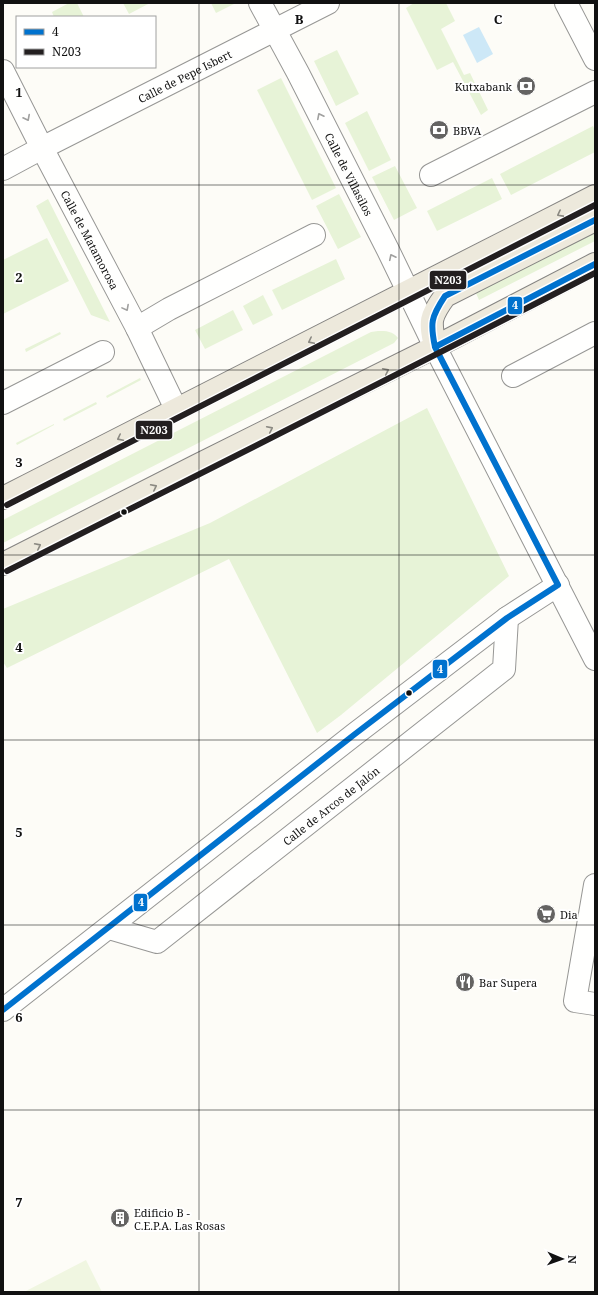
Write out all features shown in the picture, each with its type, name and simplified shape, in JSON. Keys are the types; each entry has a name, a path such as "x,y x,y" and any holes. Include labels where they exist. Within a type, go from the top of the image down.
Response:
{"main road":[{"path":"3,498 595,196"},
{"path":"435,347 431,325 434,311 445,296 595,220"},
{"path":"3,564 191,468 435,347 595,264"}],"street":[{"name":"Calle de Villasilos","path":"260,3 312,101 388,250 435,347 595,659"},
{"name":"Calle de Pepe Isbert","path":"3,169 328,3"},
{"path":"566,3 595,59"},
{"name":"Calle de Matamorosa","path":"3,71 137,328 176,409"},
{"path":"431,176 595,92"},
{"path":"137,328 169,309 314,235"},
{"path":"512,376 595,333"},
{"path":"3,403 102,352"},
{"path":"3,1010 349,739 507,618 558,585"},
{"name":"Calle de Arcos de Jalón","path":"109,928 157,942 504,669 507,618"},
{"path":"595,885 575,1001 595,1004"}],"green space":[{"path":"69,3 77,3 84,16 54,16 52,12"},
{"path":"123,3 150,3 129,14"},
{"path":"211,3 236,3 216,13"},
{"path":"414,3 446,3 455,21 441,29 464,75 470,73 488,110 481,115 453,62 437,70 406,8"},
{"path":"337,50 359,94 336,106 314,61"},
{"path":"281,78 336,188 312,200 257,90"},
{"path":"367,111 391,160 369,171 345,123"},
{"path":"593,126 595,130 595,152 511,195 500,174"},
{"path":"395,166 417,208 394,220 372,177"},
{"path":"492,178 502,199 437,231 427,211"},
{"path":"339,194 361,237 338,249 316,206"},
{"path":"48,199 110,322 91,315 36,206"},
{"path":"595,229 595,241 479,300 475,291"},
{"path":"47,238 69,281 3,314 3,260"},
{"path":"336,259 345,279 282,310 272,290"},
{"path":"263,295 273,315 253,325 243,306"},
{"path":"233,310 243,330 205,349 195,330"},
{"path":"387,331 398,338 394,343 3,543 3,520 371,332"},
{"path":"60,332 61,334 26,352 25,349"},
{"path":"140,378 141,380 107,398 106,396"},
{"path":"96,402 97,404 64,421 63,419"},
{"path":"427,408 509,576 341,715 317,733 229,559 7,668 3,662 3,609 210,523"},
{"path":"54,425 17,445 16,443"},
{"path":"86,1260 102,1292 24,1292"}],"water":[{"path":"479,27 493,54 477,63 463,35"}],"transit line":[{"name":"N203","path":"7,505 595,205"},
{"name":"4","path":"558,585 435,347 432,326 434,315 445,296 595,220"},
{"name":"4","path":"435,347 595,264"},
{"name":"N203","path":"7,571 375,386 595,273"},
{"name":"4","path":"3,1010 355,734 507,618 558,585"}],"place":[{"name":"Kutxabank","path":"526,86"},
{"name":"BBVA","path":"439,130"},
{"name":"Dia","path":"546,914"},
{"name":"Bar Supera","path":"465,982"},
{"name":"Edificio B - C.E.P.A. Las Rosas","path":"120,1218"}]}
